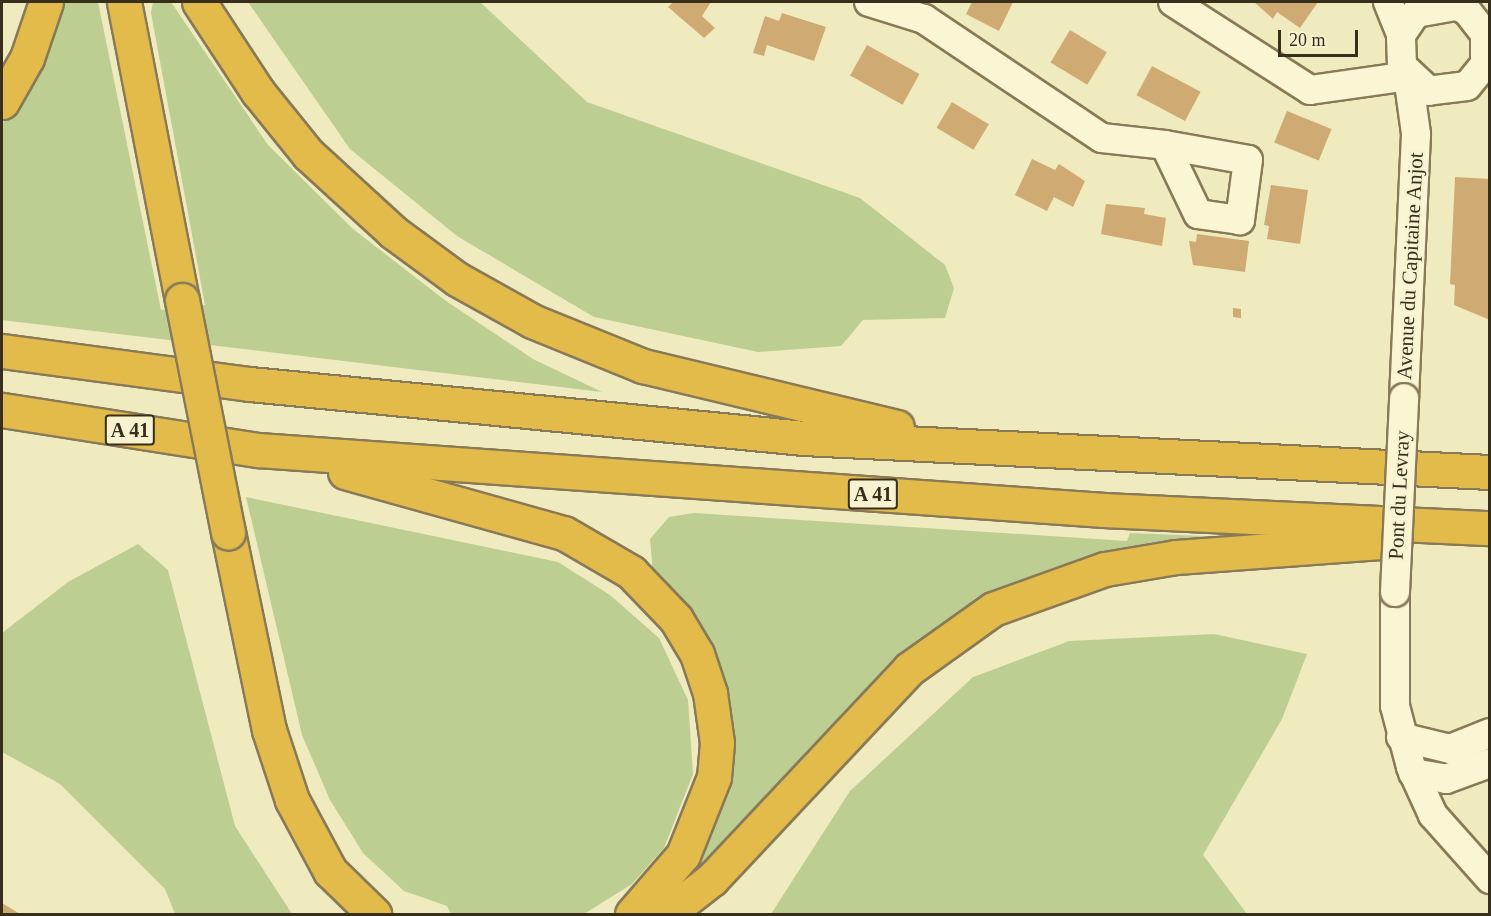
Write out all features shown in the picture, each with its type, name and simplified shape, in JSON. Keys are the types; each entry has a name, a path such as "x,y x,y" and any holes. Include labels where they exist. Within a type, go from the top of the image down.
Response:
{"highway":[{"path":"2,102 27,58 46,2"},
{"path":"199,2 258,92 308,154 393,232 492,300 569,338 674,376 984,446"},
{"path":"124,4 228,532 270,730 292,800 330,871 374,915"},
{"path":"2,351 596,420 984,446 1490,472"},
{"name":"A 41","path":"2,410 258,450 1104,510 1490,528"},
{"path":"258,450 544,525 618,563 665,605 704,673 716,758 702,818 684,855 632,915"},
{"path":"667,915 712,879 909,669 993,609 1105,569 1176,557 1490,534"}],"street":[{"path":"869,2 929,10 1101,138 1165,145"},
{"path":"1173,2 1311,90 1326,92 1408,76 1442,93 1483,77 1488,49 1468,14 1416,13 1401,35 1399,51 1408,76"},
{"path":"1388,2 1401,35"},
{"name":"Avenue du Capitaine Anjot","path":"1404,398 1416,134 1408,76"},
{"name":"Avenue du Capitaine Anjot","path":"1416,134 1442,93"},
{"name":"Pont du Levray","path":"1404,398 1393,676 1401,737 1413,774 1433,815 1490,879"},
{"path":"1401,737 1450,749 1490,734"},
{"path":"1413,774 1446,779 1490,763"}],"green space":[{"path":"62,2 98,2 161,310 205,305 151,13 153,2 171,2 268,145 353,229 446,301 533,359 602,392 2,320 2,124 27,94"},
{"path":"248,2 480,2 587,102 860,198 945,265 954,288 945,318 863,320 841,346 758,352 594,317 457,236 350,149"},
{"path":"246,497 558,562 610,595 659,638 688,700 693,774 664,848 632,884 584,914 451,914 447,906 404,891 363,853 330,800 302,735"},
{"path":"694,513 1127,541 1130,533 1228,537 1008,589 693,880 688,873 714,825 729,773 730,721 720,666 699,627 653,573 650,539 669,517"},
{"path":"138,544 168,570 235,826 292,914 175,914 165,889 60,784 2,752 2,633 68,582"},
{"path":"1214,634 1307,654 1282,719 1203,855 1247,914 771,914 850,791 973,677 1069,641"}],"building":[{"path":"673,2 711,2 702,16 715,28 704,38 668,7"},
{"path":"972,2 1013,2 999,31 966,14"},
{"path":"1254,2 1318,2 1300,28 1277,12 1273,19"},
{"path":"782,13 826,27 814,61 767,45 764,56 753,53 765,16 779,21"},
{"path":"1070,30 1107,52 1087,85 1050,63"},
{"path":"867,45 919,74 903,105 850,76"},
{"path":"1152,66 1201,92 1185,121 1137,95"},
{"path":"952,102 989,124 973,150 937,128"},
{"path":"1287,111 1332,129 1319,161 1274,143"},
{"path":"1032,159 1055,170 1059,164 1085,181 1073,207 1054,197 1047,211 1015,195"},
{"path":"1455,177 1490,179 1490,320 1454,305 1455,285 1450,284"},
{"path":"1271,185 1308,190 1300,244 1267,239 1269,226 1264,225"},
{"path":"1106,204 1145,208 1144,214 1166,218 1162,246 1101,234"},
{"path":"1197,234 1249,241 1245,272 1193,265 1189,241 1196,242"},
{"path":"1233,308 1241,309 1241,318 1233,317"},
{"path":"2,903 20,914 2,914"}]}
